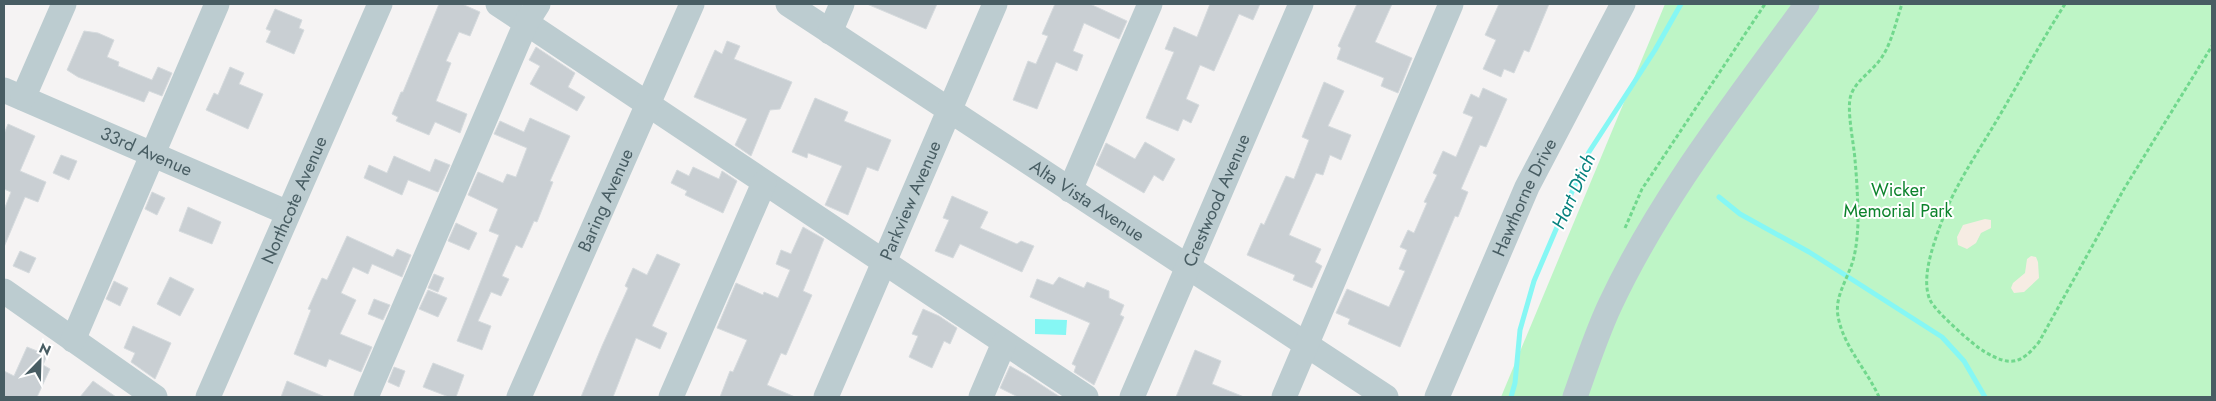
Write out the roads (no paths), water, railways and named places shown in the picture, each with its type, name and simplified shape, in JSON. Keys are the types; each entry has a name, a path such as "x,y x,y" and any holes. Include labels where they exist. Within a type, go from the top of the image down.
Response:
{"street":[{"path":"13,94 64,4"},
{"path":"73,340 217,4"},
{"name":"Northcote Avenue","path":"208,397 380,4"},
{"path":"498,4 532,13 648,105 1086,397"},
{"name":"Baring Avenue","path":"519,397 692,4"},
{"name":"Alta Vista Avenue","path":"788,4 1386,397"},
{"path":"830,32 842,4"},
{"name":"Parkview Avenue","path":"826,397 995,4"},
{"path":"1070,190 1150,4"},
{"name":"Crestwood Avenue","path":"1132,397 1301,4"},
{"path":"1284,397 1451,4"},
{"name":"Hawthorne Drive","path":"1437,397 1527,187 1623,4"},
{"path":"1575,397 1610,304 1639,249 1683,176 1807,4"},
{"path":"366,397 532,13"},
{"name":"33rd Avenue","path":"13,94 288,213"},
{"path":"671,397 764,183"},
{"path":"4,291 155,397"},
{"path":"981,397 1004,343"}],"water":[{"path":"1035,319 1067,320 1066,335 1035,334"}],"waterway":[{"name":"Hart Dtich","path":"1511,397 1515,383 1520,330 1534,281 1589,152 1655,50 1681,4"},
{"path":"1719,197 1740,214 1809,252 1942,337 1964,361 1985,397"}],"park label":[{"name":"Wicker Memorial Park","path":"1898,200"}]}
